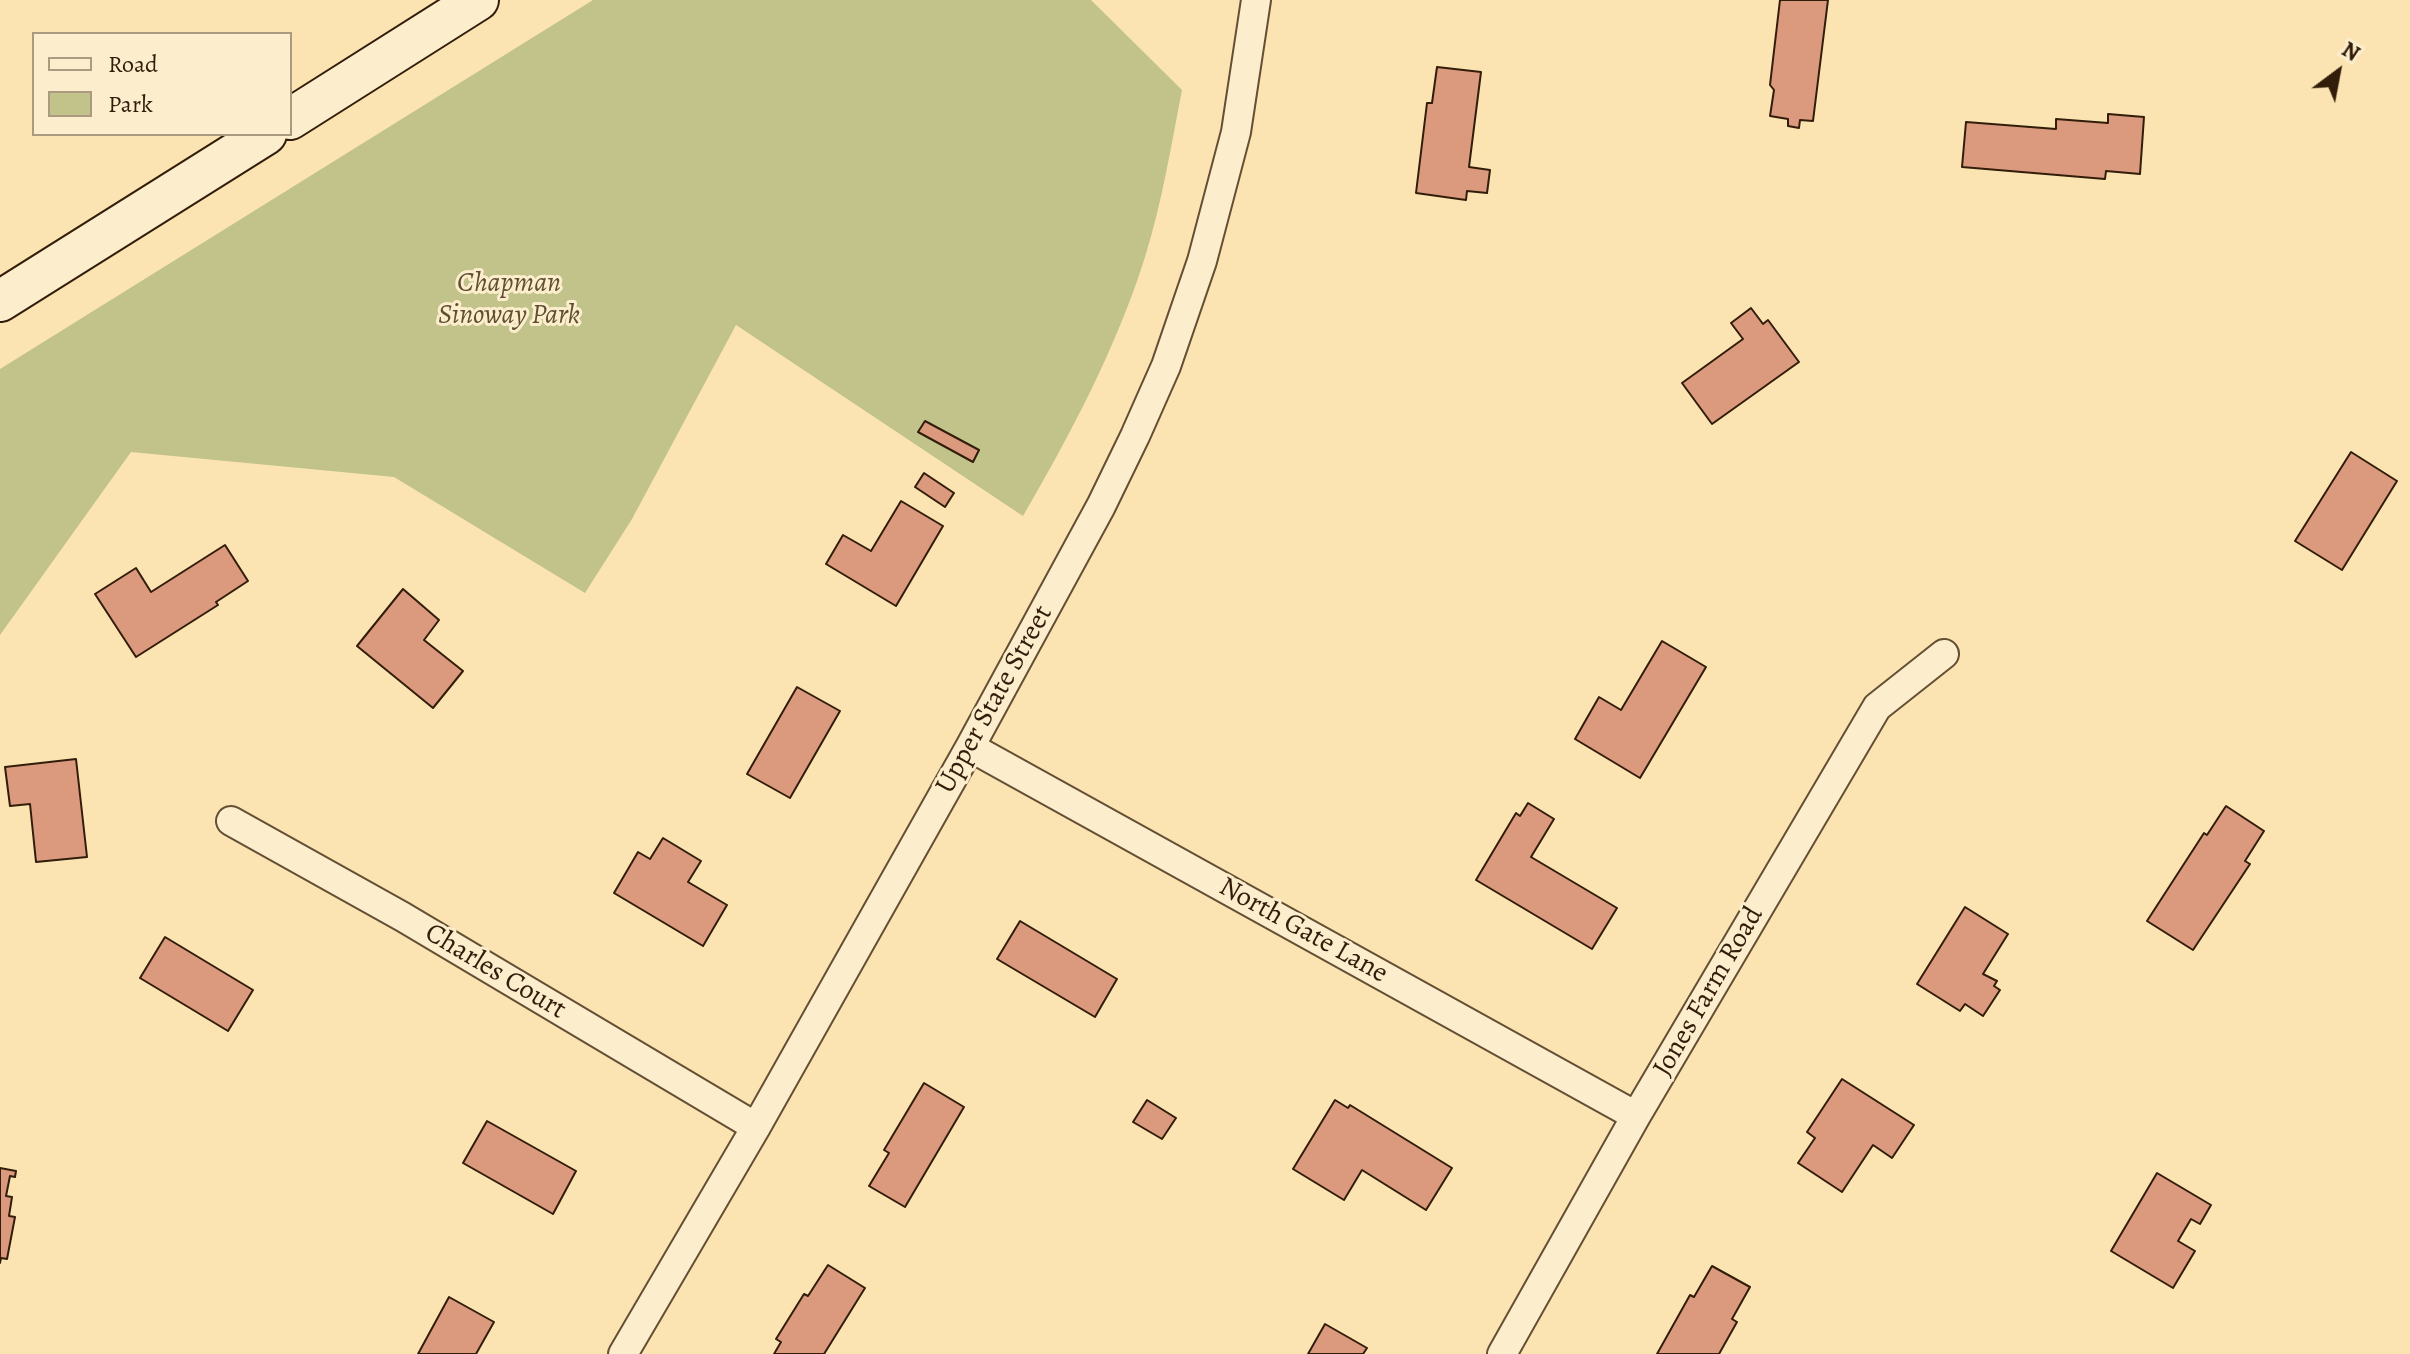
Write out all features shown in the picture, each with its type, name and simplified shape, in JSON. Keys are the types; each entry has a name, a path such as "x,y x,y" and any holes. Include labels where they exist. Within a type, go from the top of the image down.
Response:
{"main road":[{"path":"292,118 478,0"},
{"path":"0,301 263,136"}],"street":[{"name":"Upper State Street","path":"623,1354 756,1127 970,747 1101,506 1166,366 1202,261 1236,132 1256,0"},
{"name":"Jones Farm Road","path":"1502,1354 1636,1116 1877,707 1944,654"},
{"name":"North Gate Lane","path":"970,747 1636,1116"},
{"name":"Charles Court","path":"231,821 403,917 756,1127"}],"green space":[{"name":"Chapman Sinoway Park","path":"593,0 1091,0 1182,90 1156,216 1133,291 1091,390 1023,516 736,325 632,519 585,593 394,477 131,452 0,635 0,369"}],"building":[{"path":"1780,0 1828,0 1813,121 1800,120 1799,128 1788,126 1788,119 1770,116 1774,90 1770,85"},
{"path":"1437,67 1481,72 1469,167 1490,170 1487,193 1467,191 1466,200 1416,193 1427,103 1432,103"},
{"path":"2108,114 2144,117 2140,174 2106,171 2105,179 1962,167 1966,122 2056,129 2056,119 2108,123"},
{"path":"1751,308 1763,324 1768,320 1799,362 1712,424 1682,383 1743,339 1731,323"},
{"path":"925,421 979,450 973,462 918,432"},
{"path":"2351,452 2397,481 2342,570 2295,541"},
{"path":"924,473 954,493 945,507 915,487"},
{"path":"901,501 943,526 896,606 826,564 843,535 871,551"},
{"path":"225,545 248,581 216,602 218,605 136,657 95,594 136,568 151,592"},
{"path":"403,589 439,620 424,640 463,671 433,708 357,646"},
{"path":"1662,641 1706,667 1640,778 1575,739 1599,697 1621,710"},
{"path":"797,687 840,711 790,798 747,774"},
{"path":"76,759 87,857 36,862 30,804 10,806 5,767"},
{"path":"1528,803 1554,819 1531,857 1617,908 1592,949 1476,880 1516,813 1520,816"},
{"path":"2226,806 2264,831 2245,861 2250,864 2193,950 2147,921 2204,833 2207,835"},
{"path":"663,838 701,861 688,882 727,905 703,946 614,893 638,852 650,859"},
{"path":"1965,907 2008,934 1983,974 1997,981 1994,986 2000,990 1983,1016 1965,1004 1960,1011 1917,984"},
{"path":"1020,921 1117,979 1095,1017 997,959"},
{"path":"165,937 253,990 228,1031 140,978"},
{"path":"1842,1079 1914,1125 1892,1158 1873,1145 1842,1192 1798,1163 1815,1138 1807,1132"},
{"path":"924,1083 964,1107 905,1207 869,1186 889,1153 884,1150"},
{"path":"1147,1100 1176,1118 1162,1139 1133,1122"},
{"path":"1335,1100 1348,1108 1350,1105 1452,1168 1426,1210 1362,1170 1344,1200 1293,1169"},
{"path":"487,1121 576,1171 553,1214 463,1163"},
{"path":"0,1168 16,1171 15,1177 10,1176 6,1196 12,1197 9,1216 15,1217 7,1259 1,1258 0,1263"},
{"path":"2157,1173 2211,1205 2200,1224 2191,1219 2178,1241 2195,1251 2173,1288 2111,1251"},
{"path":"828,1265 865,1288 824,1354 774,1354 781,1342 776,1339 804,1294 808,1296"},
{"path":"1712,1266 1750,1287 1732,1319 1737,1322 1719,1354 1657,1354 1690,1295 1694,1297"},
{"path":"449,1297 494,1322 476,1354 418,1354"},
{"path":"1325,1324 1367,1348 1363,1354 1308,1354"}]}
